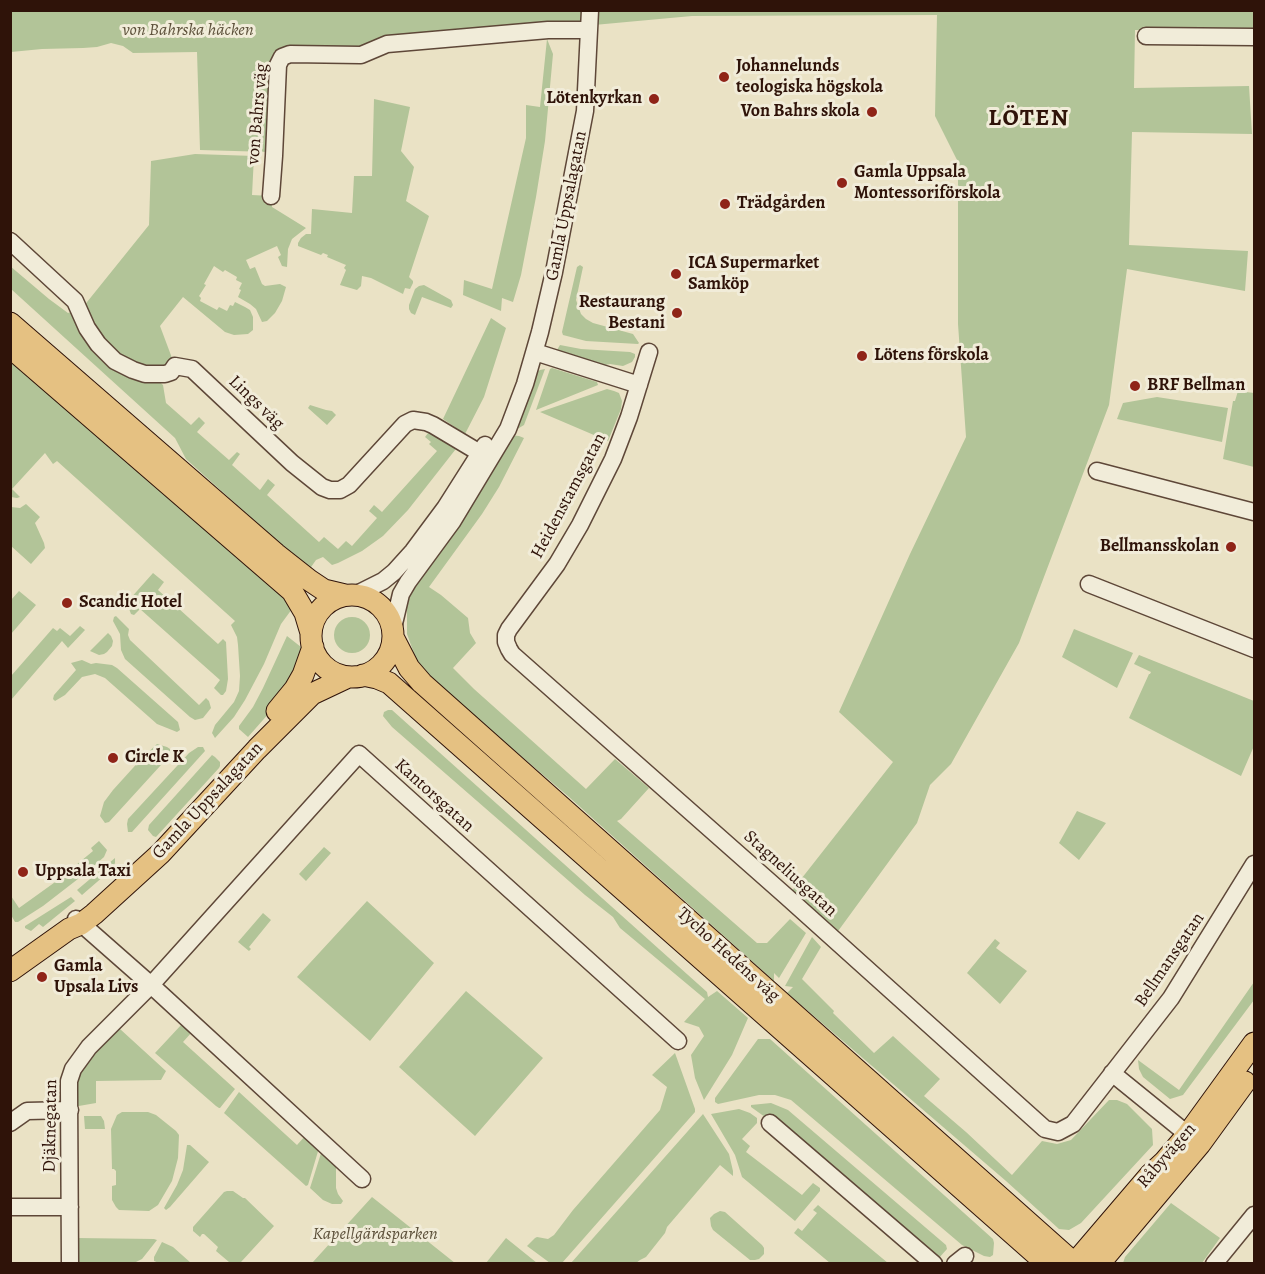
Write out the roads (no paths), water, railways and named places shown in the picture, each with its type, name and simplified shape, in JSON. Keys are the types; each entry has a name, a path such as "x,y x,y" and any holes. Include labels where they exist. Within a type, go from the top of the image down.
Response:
{"main road":[{"path":"10,323 309,580 324,590 366,597 383,609 389,618 393,632 391,650 384,661 375,670 356,676 335,673 329,669 319,660 305,613 292,591 10,347"},
{"path":"312,640 314,620 322,608 332,600 350,595"},
{"name":"Tycho Hedéns väg","path":"393,632 409,668 422,683 1075,1263"},
{"name":"Gamla Uppsalagatan","path":"75,924 86,906 154,845 268,723 303,675 312,640"},
{"name":"Gamla Uppsalagatan","path":"10,971 75,924 94,914 161,853 257,749 312,694 356,676"},
{"name":"Tycho Hedéns väg","path":"356,676 377,678 389,683 1047,1263"},
{"name":"Råbyvägen","path":"1075,1263 1150,1175 1194,1139 1254,1043"},
{"name":"Råbyvägen","path":"1099,1263 1194,1139 1254,1069"}],"street":[{"name":"Gamla Uppsalagatan","path":"350,595 383,581 413,551 508,429 515,412 533,357 554,273 585,111 590,10"},
{"name":"von Bahrs väg","path":"271,196 278,65 282,57 290,54 361,55 387,44 548,30 589,30"},
{"path":"1146,36 1254,37"},
{"name":"Lings väg","path":"10,242 75,301 87,328 98,344 115,361 145,374 165,374 171,372 175,366 192,369 292,463 322,487 340,490 349,485 410,420 429,423 485,456"},
{"name":"Heidenstamsgatan","path":"509,650 506,635 509,629 557,564 580,525 613,459 649,352"},
{"path":"533,357 639,384"},
{"name":"Gamla Uppsalagatan","path":"393,632 397,607 404,588 452,522 485,456"},
{"path":"1097,471 1254,512"},
{"path":"1089,584 1254,650"},
{"name":"Stagneliusgatan","path":"509,650 1045,1130"},
{"name":"Kantorsgatan","path":"185,948 359,754 678,1041"},
{"name":"Bellmansgatan","path":"1045,1130 1058,1132 1073,1124 1171,998 1254,864"},
{"path":"75,924 151,985 363,1179"},
{"name":"Djäknegatan","path":"70,1263 69,1081 73,1069 90,1047 185,948"},
{"path":"1112,1073 1194,1139"},
{"path":"10,1123 27,1111 69,1110"},
{"path":"770,1123 933,1263"},
{"path":"10,1207 70,1207"},
{"path":"1214,1263 1254,1215"}],"place":[{"name":"Johannelunds teologiska högskola","path":"724,77"},
{"name":"Lötenkyrkan","path":"654,99"},
{"name":"Von Bahrs skola","path":"872,112"},
{"name":"Gamla Uppsala Montessoriförskola","path":"842,183"},
{"name":"Trädgården","path":"725,204"},
{"name":"ICA Supermarket Samköp","path":"676,274"},
{"name":"Restaurang Bestani","path":"677,313"},
{"name":"Lötens förskola","path":"862,356"},
{"name":"BRF Bellman","path":"1135,386"},
{"name":"Bellmansskolan","path":"1231,547"},
{"name":"Scandic Hotel","path":"67,603"},
{"name":"Circle K","path":"113,758"},
{"name":"Uppsala Taxi","path":"23,872"},
{"name":"Gamla Upsala Livs","path":"42,977"}],"district":[{"name":"LÖTEN","path":"1029,119"}],"park label":[{"name":"von Bahrska häcken","path":"188,31"},
{"name":"Kapellgärdsparken","path":"375,1235"}]}
